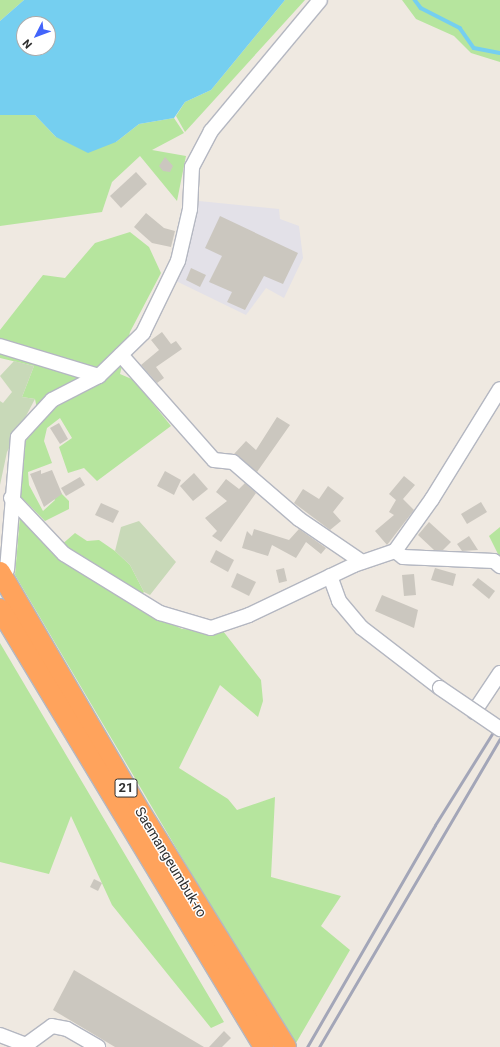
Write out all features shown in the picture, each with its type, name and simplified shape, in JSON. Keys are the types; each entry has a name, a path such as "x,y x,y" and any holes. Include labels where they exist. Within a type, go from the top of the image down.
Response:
{"highway":[{"name":"Saemangeumbuk-ro","path":"3,571 249,1006 264,1047"},
{"name":"Saemangeumbuk-ro","path":"0,609 249,1006 286,1047"}],"street":[{"path":"3,571 18,437 52,400 99,376 143,333 178,261 190,210 192,167 212,131 320,0"},
{"path":"0,346 99,376"},
{"path":"121,355 214,460 233,462 299,519 362,562"},
{"path":"11,498 64,554 160,613 211,628 249,615 330,576 362,562 394,551 432,499 500,389"},
{"path":"394,551 403,557 494,561 500,566"},
{"path":"330,576 339,601 362,628 440,688 500,729"},
{"path":"474,712 500,673"},
{"path":"0,1035 26,1045 52,1026 67,1029 98,1047"}],"shaded area":[{"path":"199,201 279,209 280,219 299,226 303,258 284,298 266,288 246,315 174,280"}],"green space":[{"path":"0,0 24,0 0,21"},
{"path":"285,0 305,0 185,132 176,116 185,102 211,90"},
{"path":"402,0 500,0 500,62 471,53 454,36 416,19"},
{"path":"0,115 35,115 56,137 116,142 139,124 174,118 184,133 152,150 186,156 177,201 140,156 112,182 102,212 0,226"},
{"path":"130,232 149,247 161,273 130,332 120,374 134,380 171,426 97,481 84,468 68,473 59,447 72,438 60,418 47,428 44,441 52,463 28,472 29,485 43,511 55,500 52,495 60,492 69,501 69,509 45,521 20,496 24,443 40,424 35,399 22,397 34,366 0,358 0,330 43,275 65,278 95,243"},
{"path":"14,361 34,366 22,397 35,399 7,452 0,485 0,401 3,403 12,392 0,376"},
{"path":"20,516 52,553 75,533 87,541 99,540 115,551 130,565 144,592 132,604 182,629 223,631 261,680 263,701 258,717 220,685 179,768 228,799 237,810 275,797 271,877 341,896 321,926 350,950 296,1043 234,946 15,575"},
{"path":"139,521 176,562 150,595 144,592 130,565 115,551 121,527"},
{"path":"500,527 500,558 489,536"},
{"path":"0,643 224,1022 211,1028 112,905 71,816 49,874 0,862"}],"water":[{"path":"24,0 285,0 211,90 185,102 174,118 139,124 116,142 88,153 56,137 35,115 0,115 0,21"}],"building":[{"path":"165,157 173,166 170,172 163,171 159,166"},
{"path":"136,172 147,184 121,208 110,196"},
{"path":"146,213 164,228 175,231 171,247 152,243 134,227"},
{"path":"220,216 298,253 283,284 264,276 245,310 227,302 232,292 209,282 222,256 205,248"},
{"path":"191,268 206,275 200,287 186,280"},
{"path":"162,332 171,344 176,341 182,349 156,367 164,378 157,383 141,365 159,350 151,340"},
{"path":"277,417 290,425 257,472 234,454 246,441 256,450"},
{"path":"59,423 68,439 60,444 50,428"},
{"path":"41,470 41,474 52,470 62,494 44,507 30,474"},
{"path":"165,471 181,480 174,495 157,486"},
{"path":"194,473 208,489 193,501 180,486"},
{"path":"404,476 415,485 403,499 414,510 387,545 375,531 394,515 389,512 396,500 389,494"},
{"path":"80,477 85,485 66,496 61,488"},
{"path":"226,479 239,489 245,483 256,493 221,542 212,536 217,531 205,518 227,501 216,492"},
{"path":"328,486 344,498 333,512 341,521 330,530 294,503 303,489 319,499"},
{"path":"481,502 487,512 467,524 461,514"},
{"path":"101,503 119,511 113,523 95,515"},
{"path":"429,522 451,542 443,550 434,550 418,535"},
{"path":"254,529 289,540 299,529 326,548 321,554 306,542 296,558 272,545 268,556 242,548 247,531 252,536"},
{"path":"469,536 478,550 462,551 457,544"},
{"path":"216,550 234,560 228,572 210,562"},
{"path":"284,568 287,581 279,583 276,570"},
{"path":"435,568 456,574 453,586 431,580"},
{"path":"237,573 256,582 249,596 231,587"},
{"path":"414,574 416,595 404,596 402,575"},
{"path":"478,578 495,591 489,599 472,585"},
{"path":"382,595 418,610 414,628 375,611"},
{"path":"94,879 102,883 98,891 90,887"},
{"path":"74,970 204,1047 115,1047 53,1010"},
{"path":"224,1031 231,1038 222,1047 209,1047"}],"waterway":[{"path":"415,0 421,8 460,28 474,48 500,53"}],"railway":[{"path":"307,1047 435,825 500,721"},
{"path":"319,1047 500,739"}]}
